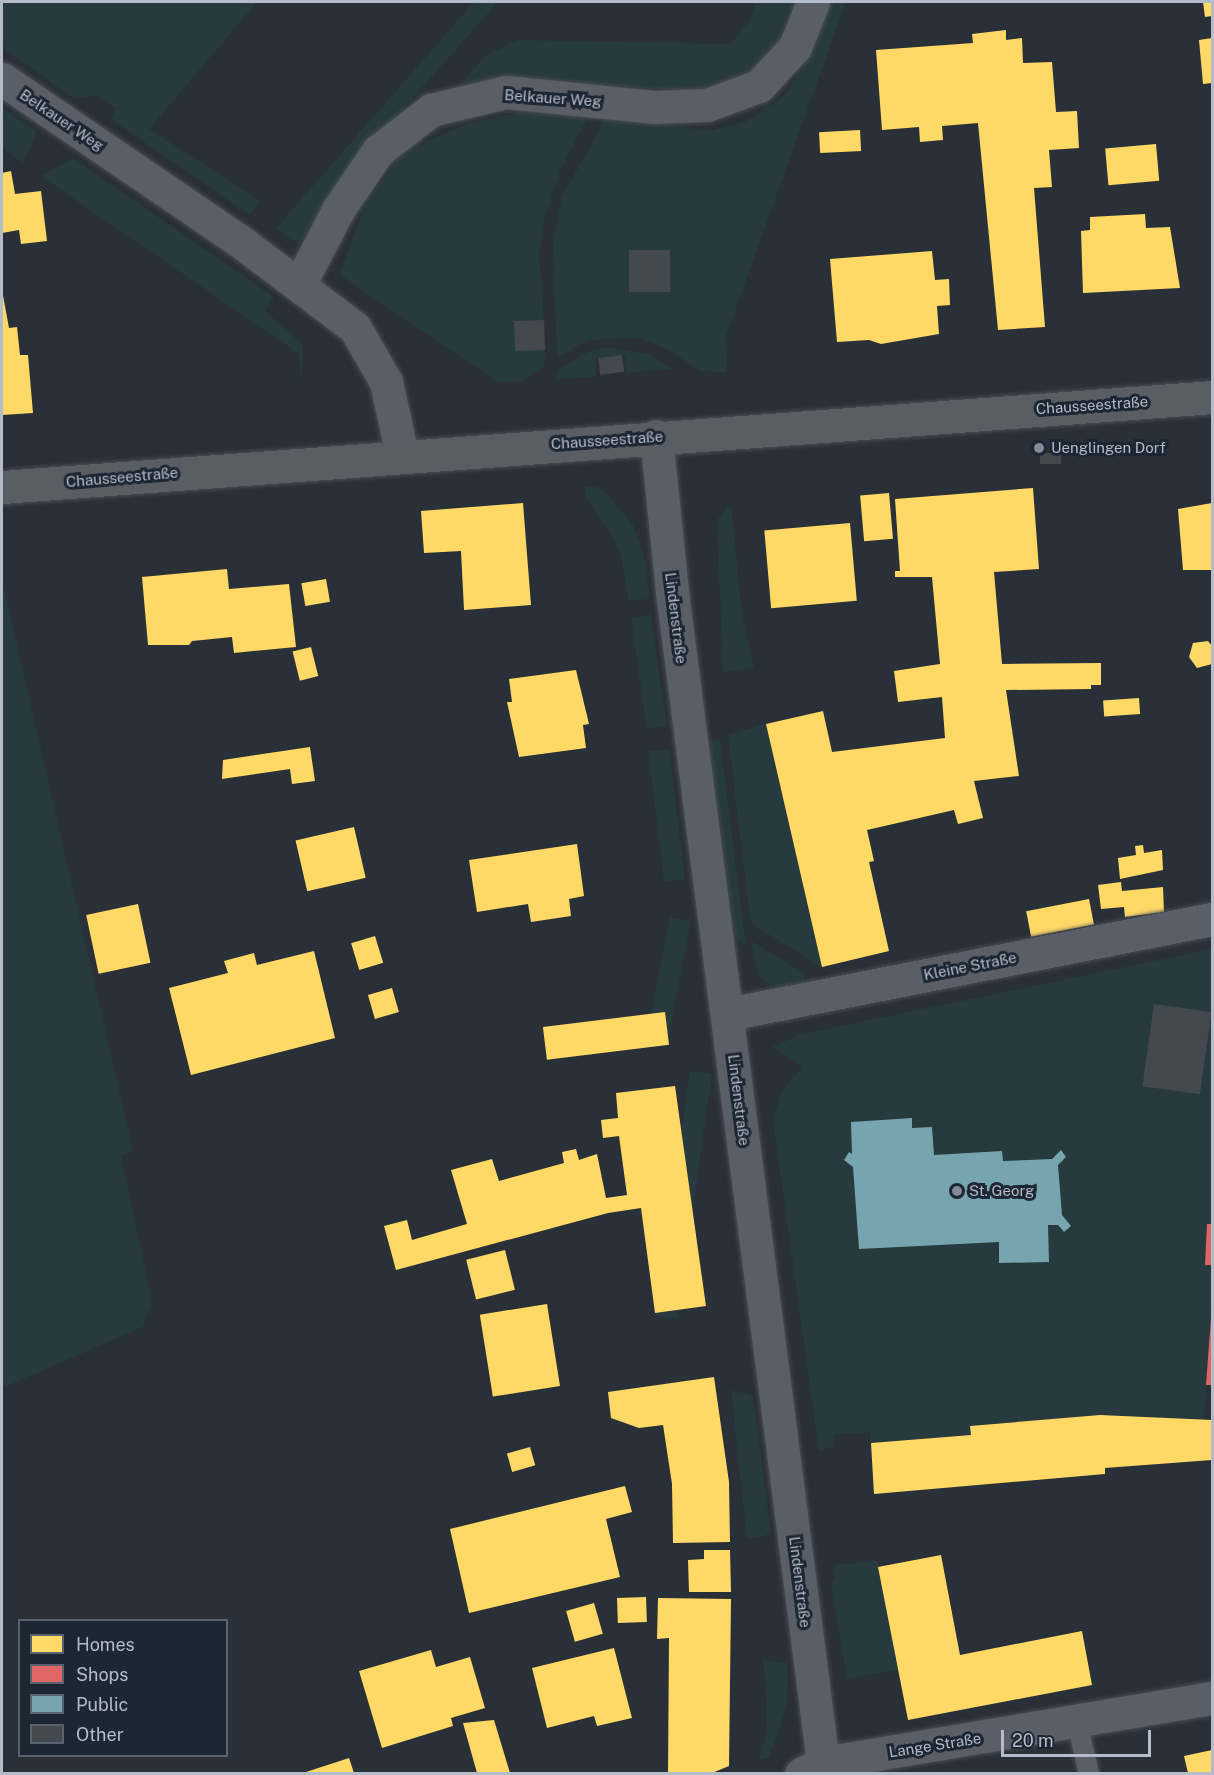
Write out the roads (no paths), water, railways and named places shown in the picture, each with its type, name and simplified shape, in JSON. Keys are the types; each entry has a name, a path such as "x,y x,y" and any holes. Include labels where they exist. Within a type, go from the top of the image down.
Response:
{"main road":[{"name":"Chausseestraße","path":"2,487 656,436 1212,397"}],"street":[{"name":"Belkauer Weg","path":"299,285 338,210 378,151 431,110 506,92 653,107 707,105 759,86 795,46 813,2"},
{"name":"Belkauer Weg","path":"2,79 299,285 355,328 386,382 402,455"},
{"name":"Lindenstraße","path":"656,436 672,592 728,1014 812,1768"},
{"name":"Kleine Straße","path":"728,1014 1212,919"},
{"name":"Lange Straße","path":"812,1768 1212,1698"}],"lane":[{"path":"1077,1722 1089,1773"}],"place":[{"name":"Uenglingen Dorf","path":"1039,448"},
{"name":"St. Georg","path":"957,1191"}]}
